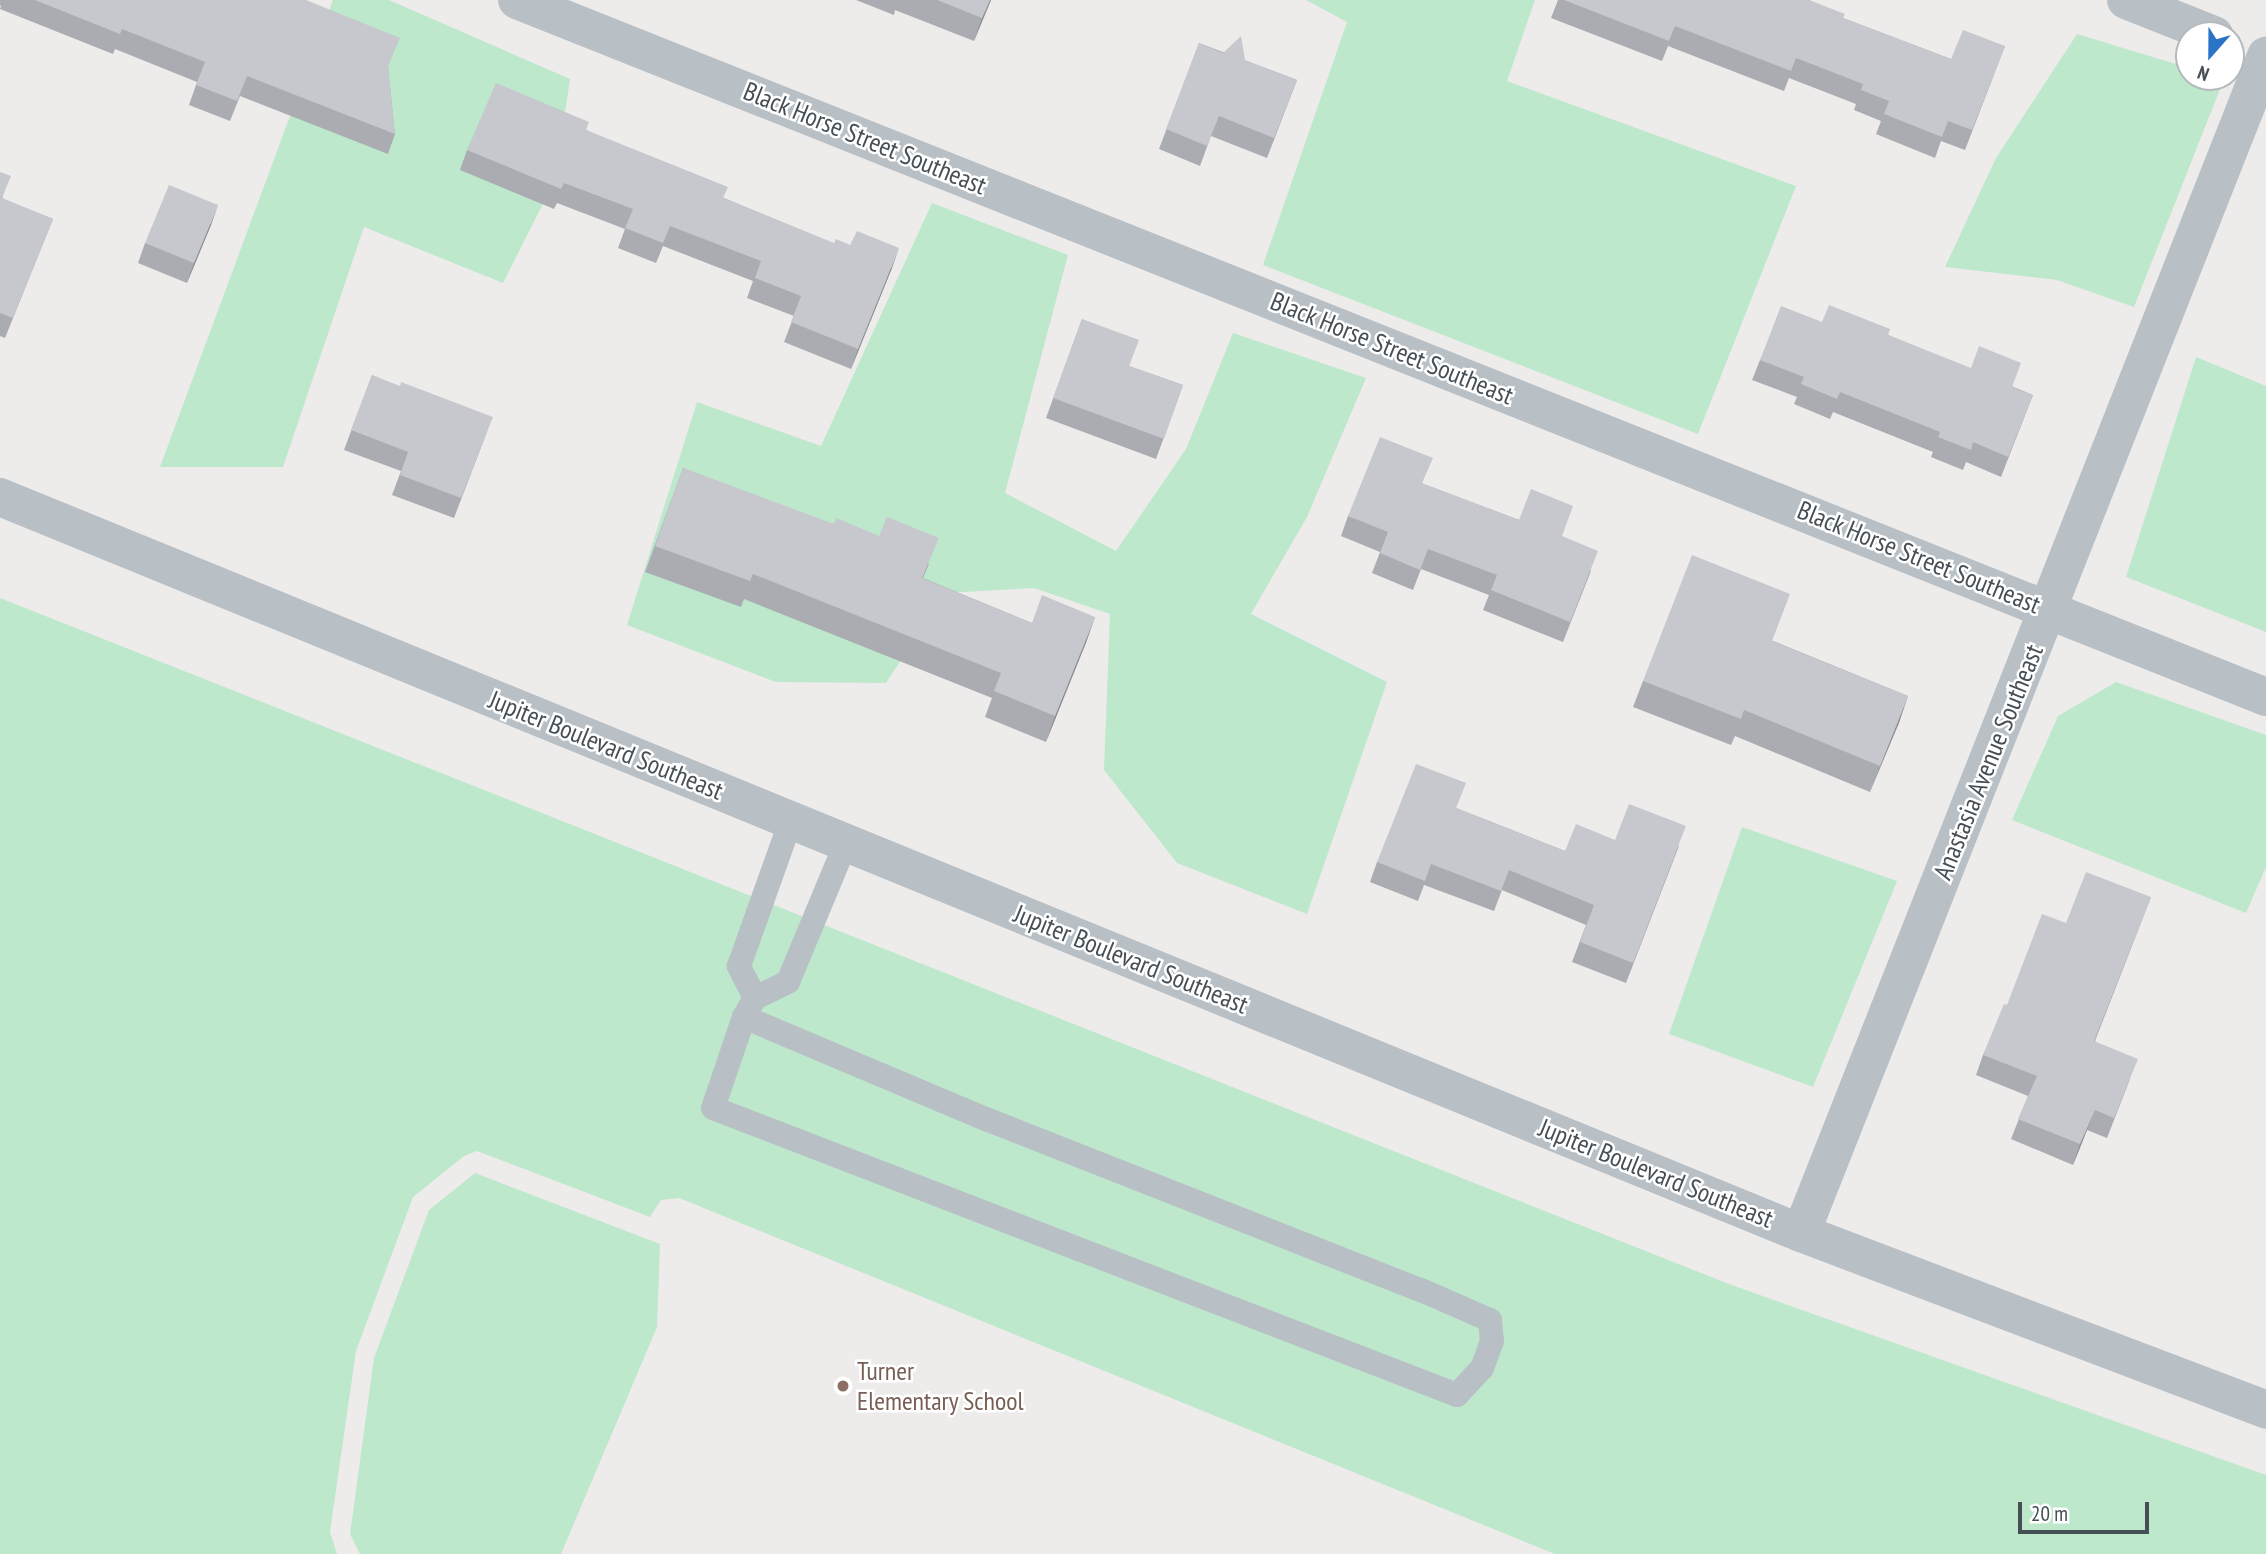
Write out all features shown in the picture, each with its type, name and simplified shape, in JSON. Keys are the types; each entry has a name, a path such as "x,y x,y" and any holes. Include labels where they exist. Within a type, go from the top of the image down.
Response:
{"street":[{"name":"Black Horse Street Southeast","path":"517,0 2266,697"},
{"path":"2126,0 2179,21"},
{"path":"2245,47 2266,56"},
{"name":"Anastasia Avenue Southeast","path":"1801,1233 2266,56"},
{"name":"Jupiter Boulevard Southeast","path":"0,498 1801,1233 2266,1410"}],"lane":[{"path":"750,1007 986,1119 1421,1290 1490,1320 1492,1341 1482,1368 1457,1395 713,1108 750,1007 739,966 791,820"},
{"path":"750,1007 788,982 846,843"}],"green space":[{"path":"333,0 389,0 570,79 555,180 503,283 364,227 283,467 160,467"},
{"path":"1306,0 1535,0 1507,81 1796,186 1698,434 1263,265 1347,22"},
{"path":"2077,34 2175,64 2175,91 2219,91 2134,307 2057,280 1945,267 1996,158"},
{"path":"932,203 1068,255 1005,493 1116,551 1186,449 1233,333 1366,378 1307,517 1251,614 1387,682 1307,914 1177,863 1104,770 1110,614 1034,588 945,593 886,683 776,682 627,625 697,402 821,446"},
{"path":"2196,357 2266,386 2266,632 2126,577"},
{"path":"0,598 1729,1284 2266,1475 2266,1554 1555,1554 679,1198 661,1200 650,1217 477,1151 464,1156 413,1197 356,1351 330,1532 337,1554 0,1554"},
{"path":"2116,682 2266,735 2266,867 2246,913 2012,820 2058,716"},
{"path":"1742,827 1897,881 1813,1087 1669,1034"},
{"path":"475,1173 660,1244 657,1327 561,1554 360,1554 350,1534 374,1358 429,1210"}],"building":[{"path":"35,0 306,0 400,38 388,66 395,134 247,76 237,101 196,85 205,62 122,29 120,34"},
{"path":"937,0 990,0 982,18"},
{"path":"1564,0 1809,0 1845,14 1843,18 1951,59 1963,30 2005,46 1972,130 1948,121 1942,137 1884,114 1889,101 1861,90 1863,84 1796,58 1791,71 1675,26 1669,41"},
{"path":"1241,36 1245,60 1297,80 1274,138 1219,116 1207,146 1166,129 1199,43 1223,53"},
{"path":"496,83 589,122 586,130 728,187 723,198 834,243 836,239 850,245 857,231 899,248 858,349 791,322 801,296 755,278 761,261 670,226 663,243 625,228 633,209 564,183 561,189 467,150"},
{"path":"0,172 11,176 2,198 53,219 13,318 0,313"},
{"path":"169,185 218,205 194,263 145,243"},
{"path":"1829,305 1890,329 1888,335 1971,368 1979,346 2021,363 2012,387 2033,395 2008,457 1973,442 1971,450 1938,437 1940,432 1840,392 1837,399 1801,384 1804,377 1760,360 1781,306 1822,322"},
{"path":"1082,319 1139,340 1129,366 1183,385 1164,439 1053,398"},
{"path":"372,375 400,386 401,382 493,417 461,498 400,475 408,452 351,430"},
{"path":"1380,437 1433,458 1422,483 1519,520 1531,489 1573,506 1562,536 1598,551 1570,622 1491,590 1497,575 1428,549 1420,570 1380,553 1388,532 1348,516"},
{"path":"683,468 834,524 836,518 879,536 887,517 939,538 922,578 1032,623 1042,595 1095,617 1055,716 994,691 1001,673 753,574 750,581 655,546"},
{"path":"1692,555 1790,594 1772,641 1908,696 1880,766 1744,710 1741,719 1643,681"},
{"path":"1416,764 1466,783 1456,808 1565,851 1576,824 1615,840 1629,804 1686,826 1633,963 1580,942 1594,905 1509,870 1501,891 1431,864 1425,881 1377,862"},
{"path":"2086,872 2151,897 2094,1041 2138,1059 2114,1118 2095,1110 2080,1144 2018,1119 2037,1076 1983,1055 2004,1004 2007,1005 2042,914 2066,923"}],"place":[{"name":"Turner Elementary School","path":"843,1386"}]}
